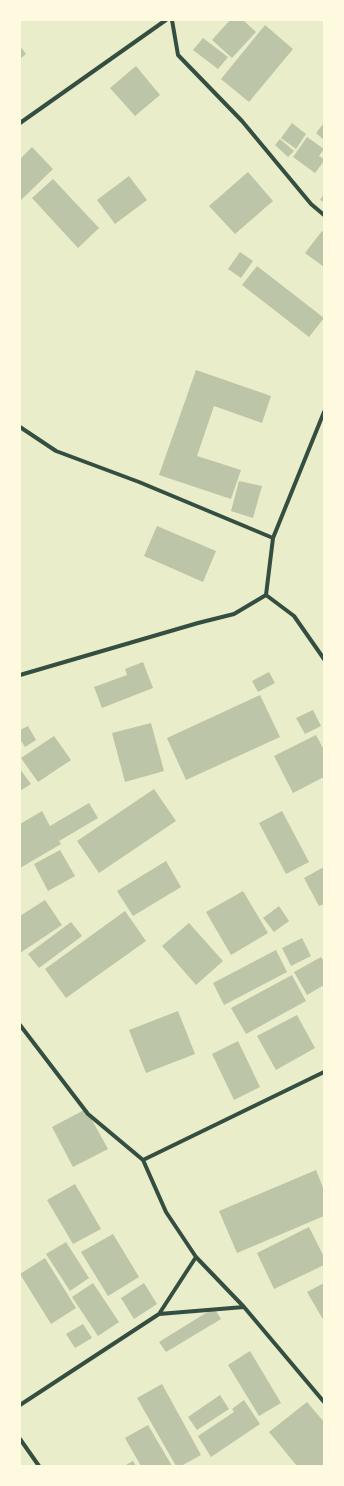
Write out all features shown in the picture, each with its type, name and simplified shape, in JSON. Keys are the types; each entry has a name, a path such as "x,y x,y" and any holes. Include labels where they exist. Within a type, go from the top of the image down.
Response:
{"street":[{"path":"20,123 166,20"},
{"path":"172,20 178,55 242,121 311,204 324,215"},
{"path":"266,595 273,538 324,412"},
{"path":"20,427 56,451 139,482 273,538"},
{"path":"266,595 294,616 323,656"},
{"path":"20,675 198,623 234,614 266,595"},
{"path":"20,1025 88,1114 143,1160 166,1212 196,1257 244,1307 324,1402"},
{"path":"143,1160 324,1072"},
{"path":"20,1405 159,1314 196,1257"},
{"path":"159,1314 244,1307"},
{"path":"20,1439 39,1466"}],"building":[{"path":"230,20 243,20 256,32 232,58 212,40"},
{"path":"265,25 293,49 249,102 221,79"},
{"path":"203,38 228,57 218,69 193,50"},
{"path":"20,46 26,54 20,59"},
{"path":"136,66 160,95 135,116 110,88"},
{"path":"292,123 306,134 296,149 281,138"},
{"path":"324,123 324,140 316,133"},
{"path":"307,137 324,149 319,156 324,159 324,161 315,173 293,157"},
{"path":"280,139 294,151 288,157 275,145"},
{"path":"32,147 53,169 20,201 20,159"},
{"path":"248,172 273,201 235,234 209,206"},
{"path":"129,176 147,200 115,224 97,200"},
{"path":"53,179 99,228 78,248 32,198"},
{"path":"324,194 324,202 320,200"},
{"path":"322,231 324,233 324,267 305,253"},
{"path":"240,252 253,261 241,278 228,269"},
{"path":"257,266 324,318 309,337 242,285"},
{"path":"196,370 271,396 262,423 214,406 197,456 241,470 231,499 159,475"},
{"path":"239,481 262,486 253,518 231,511"},
{"path":"157,526 216,551 203,582 144,556"},
{"path":"143,662 153,688 102,708 94,687 127,675 125,669"},
{"path":"269,672 275,683 258,692 252,681"},
{"path":"260,695 280,737 186,780 167,738"},
{"path":"313,710 321,726 305,734 296,718"},
{"path":"151,723 164,771 125,782 112,733"},
{"path":"28,726 36,740 25,747 20,739 20,730"},
{"path":"316,735 324,750 324,777 293,793 274,756"},
{"path":"54,736 71,760 38,782 21,758"},
{"path":"20,769 31,784 20,791"},
{"path":"154,789 176,821 99,873 77,841"},
{"path":"89,803 98,818 59,841 61,844 20,868 20,824 42,811 50,826"},
{"path":"282,811 309,862 286,874 259,823"},
{"path":"60,850 75,876 48,891 34,864"},
{"path":"166,861 181,887 133,916 117,891"},
{"path":"324,867 324,904 319,906 304,878"},
{"path":"243,891 268,933 231,955 206,912"},
{"path":"45,900 62,925 20,953 20,916"},
{"path":"279,906 289,921 274,932 263,918"},
{"path":"125,911 146,941 66,998 45,969"},
{"path":"71,922 82,936 39,968 28,954"},
{"path":"189,923 223,961 196,985 162,946"},
{"path":"302,938 311,956 291,966 282,948"},
{"path":"276,950 287,972 224,1005 213,983"},
{"path":"321,957 324,961 324,985 307,995 294,972"},
{"path":"292,975 306,1001 246,1034 231,1008"},
{"path":"178,1011 195,1054 146,1073 129,1030"},
{"path":"297,1015 315,1048 276,1070 257,1036"},
{"path":"238,1041 260,1087 234,1100 212,1054"},
{"path":"86,1109 108,1149 73,1167 52,1127"},
{"path":"316,1170 324,1190 324,1216 237,1253 219,1211"},
{"path":"75,1184 101,1229 73,1244 47,1200"},
{"path":"309,1227 324,1257 324,1265 274,1289 257,1253"},
{"path":"113,1234 139,1277 108,1296 81,1252"},
{"path":"66,1242 89,1278 70,1291 46,1254"},
{"path":"45,1258 76,1308 51,1324 20,1274"},
{"path":"93,1283 119,1322 98,1336 72,1297"},
{"path":"144,1283 157,1304 134,1319 121,1298"},
{"path":"324,1283 324,1321 307,1292"},
{"path":"214,1308 221,1319 166,1352 159,1342"},
{"path":"83,1324 92,1338 75,1348 66,1334"},
{"path":"250,1351 281,1403 259,1416 228,1365"},
{"path":"162,1384 201,1455 181,1466 176,1466 137,1398"},
{"path":"220,1395 229,1409 197,1430 188,1417"},
{"path":"244,1400 260,1424 211,1457 198,1436 234,1412 232,1409"},
{"path":"307,1402 324,1422 324,1466 297,1466 269,1432"},
{"path":"148,1425 172,1466 141,1466 125,1438"},
{"path":"133,1461 136,1466 124,1466"}]}
